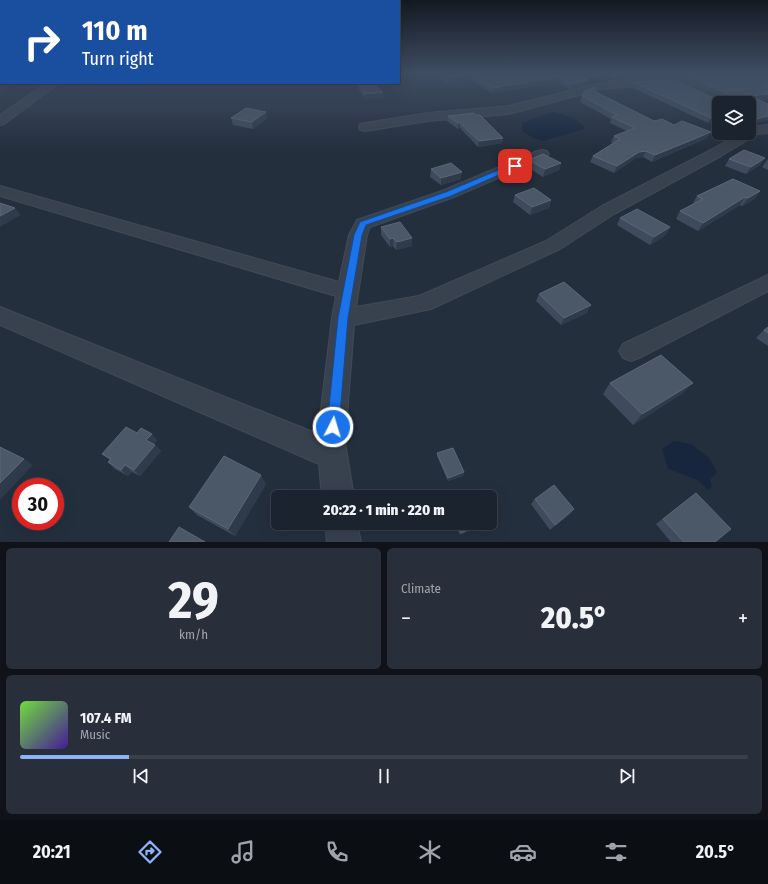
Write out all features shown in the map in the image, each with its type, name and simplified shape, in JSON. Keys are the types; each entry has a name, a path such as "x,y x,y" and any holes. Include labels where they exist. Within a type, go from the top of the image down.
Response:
{"street":[{"path":"0,121 31,99"},
{"path":"365,128 428,117 509,110 550,99"},
{"path":"343,318 423,303 553,245 608,210 716,153 762,124 768,124"},
{"path":"337,490 332,443 343,318 358,235 363,224 448,194 542,154"},
{"path":"0,191 347,292"},
{"path":"631,351 768,282"},
{"path":"0,316 333,455"},
{"path":"342,530 344,542"}],"water":[{"path":"552,112 565,115 584,126 584,129 543,141 533,138 522,131 522,123"},
{"path":"674,441 691,444 709,458 717,472 710,480 712,487 708,490 698,480 668,469 662,449"}],"building":[{"path":"588,99 611,99 654,121 662,119 674,125 682,121 711,132 655,155 646,151 639,152 617,166 593,156 620,139 614,136 635,128 612,117 617,115"},
{"path":"670,99 712,99 712,118 711,118"},
{"path":"756,99 768,104 768,116 756,119"},
{"path":"246,108 266,112 252,122 231,118"},
{"path":"474,113 476,115 480,115 503,138 479,141 460,123 448,116"},
{"path":"744,150 765,158 751,167 729,159"},
{"path":"543,154 561,163 545,169 529,160"},
{"path":"451,163 462,172 441,178 431,169"},
{"path":"733,179 760,191 748,198 745,197 703,223 680,211 703,199 697,196"},
{"path":"534,188 551,200 532,207 515,195"},
{"path":"0,203 15,208 0,216"},
{"path":"637,209 670,227 654,237 620,218"},
{"path":"400,222 412,238 397,242 393,238 390,239 381,227"},
{"path":"564,282 591,305 564,318 539,294"},
{"path":"768,327 768,333 764,330"},
{"path":"661,355 693,383 642,414 610,383"},
{"path":"126,427 137,433 141,428 152,434 146,440 155,445 134,470 125,465 121,470 108,462 111,459 102,454"},
{"path":"0,447 24,459 0,483"},
{"path":"453,448 464,472 448,478 437,453"},
{"path":"224,456 261,475 228,529 189,507"},
{"path":"554,485 574,509 555,525 535,499"},
{"path":"696,493 731,529 715,542 684,542 663,519"},
{"path":"179,527 205,542 169,542"},
{"path":"460,530 468,530 461,533"}],"route":[{"path":"333,427 343,318 358,235 363,224 448,194 515,166"}]}
